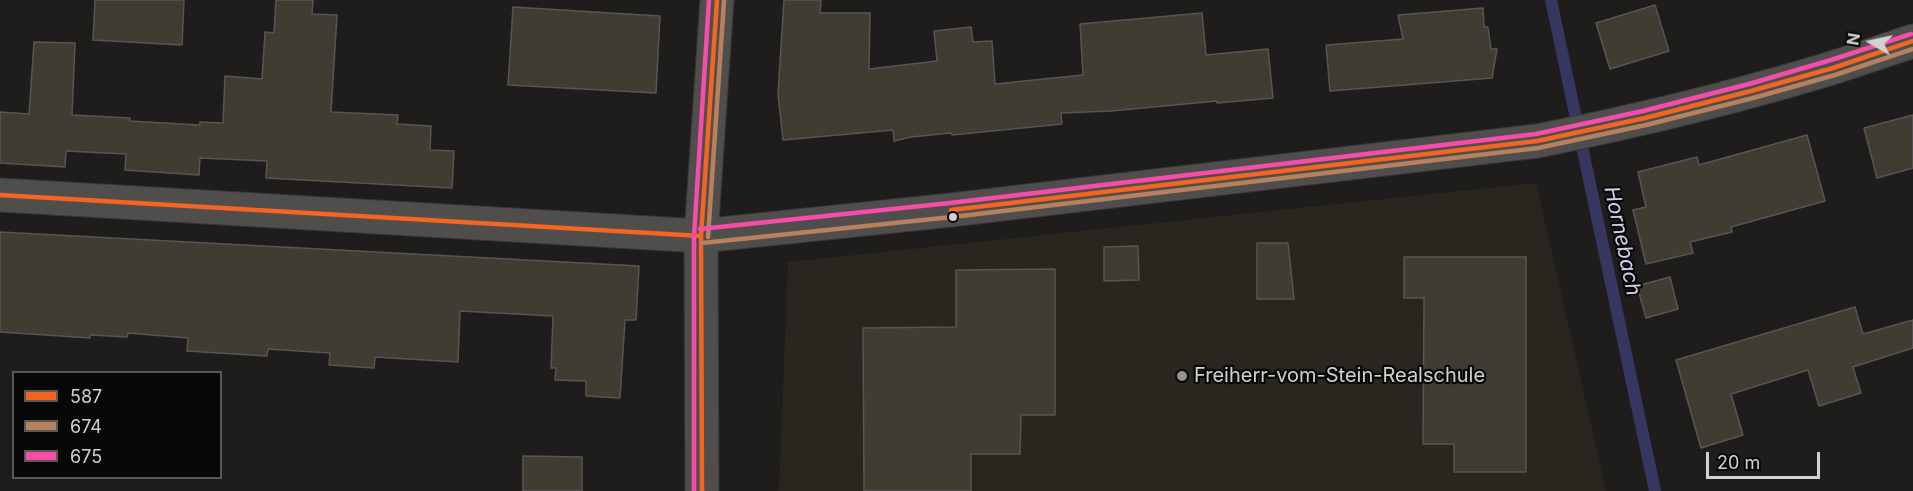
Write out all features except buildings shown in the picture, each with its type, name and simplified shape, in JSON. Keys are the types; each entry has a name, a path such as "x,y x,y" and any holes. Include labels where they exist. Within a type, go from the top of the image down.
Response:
{"street":[{"path":"702,491 701,236 717,0"},
{"path":"0,195 701,236 951,210 1537,141 1716,100 1813,74 1913,41"}],"shaded area":[{"name":"Freiherr-vom-Stein-Realschule","path":"1536,183 1606,491 779,491 788,262"}],"waterway":[{"name":"Hornebach","path":"1551,0 1655,491"}],"transit line":[{"name":"675","path":"694,491 694,236 709,0"},
{"name":"587","path":"702,491 701,236 717,0"},
{"name":"674","path":"708,237 724,1"},
{"name":"675","path":"700,229 950,203 1536,134 1643,111 1749,84 1911,34"},
{"name":"587","path":"951,210 1537,141 1645,118 1751,91 1833,68 1913,41"},
{"name":"674","path":"702,243 952,217 1538,148 1646,125 1753,98 1835,75 1913,49"},
{"name":"587","path":"0,195 701,236"}],"place":[{"name":"Freiherr-vom-Stein-Realschule","path":"1182,376"}]}
